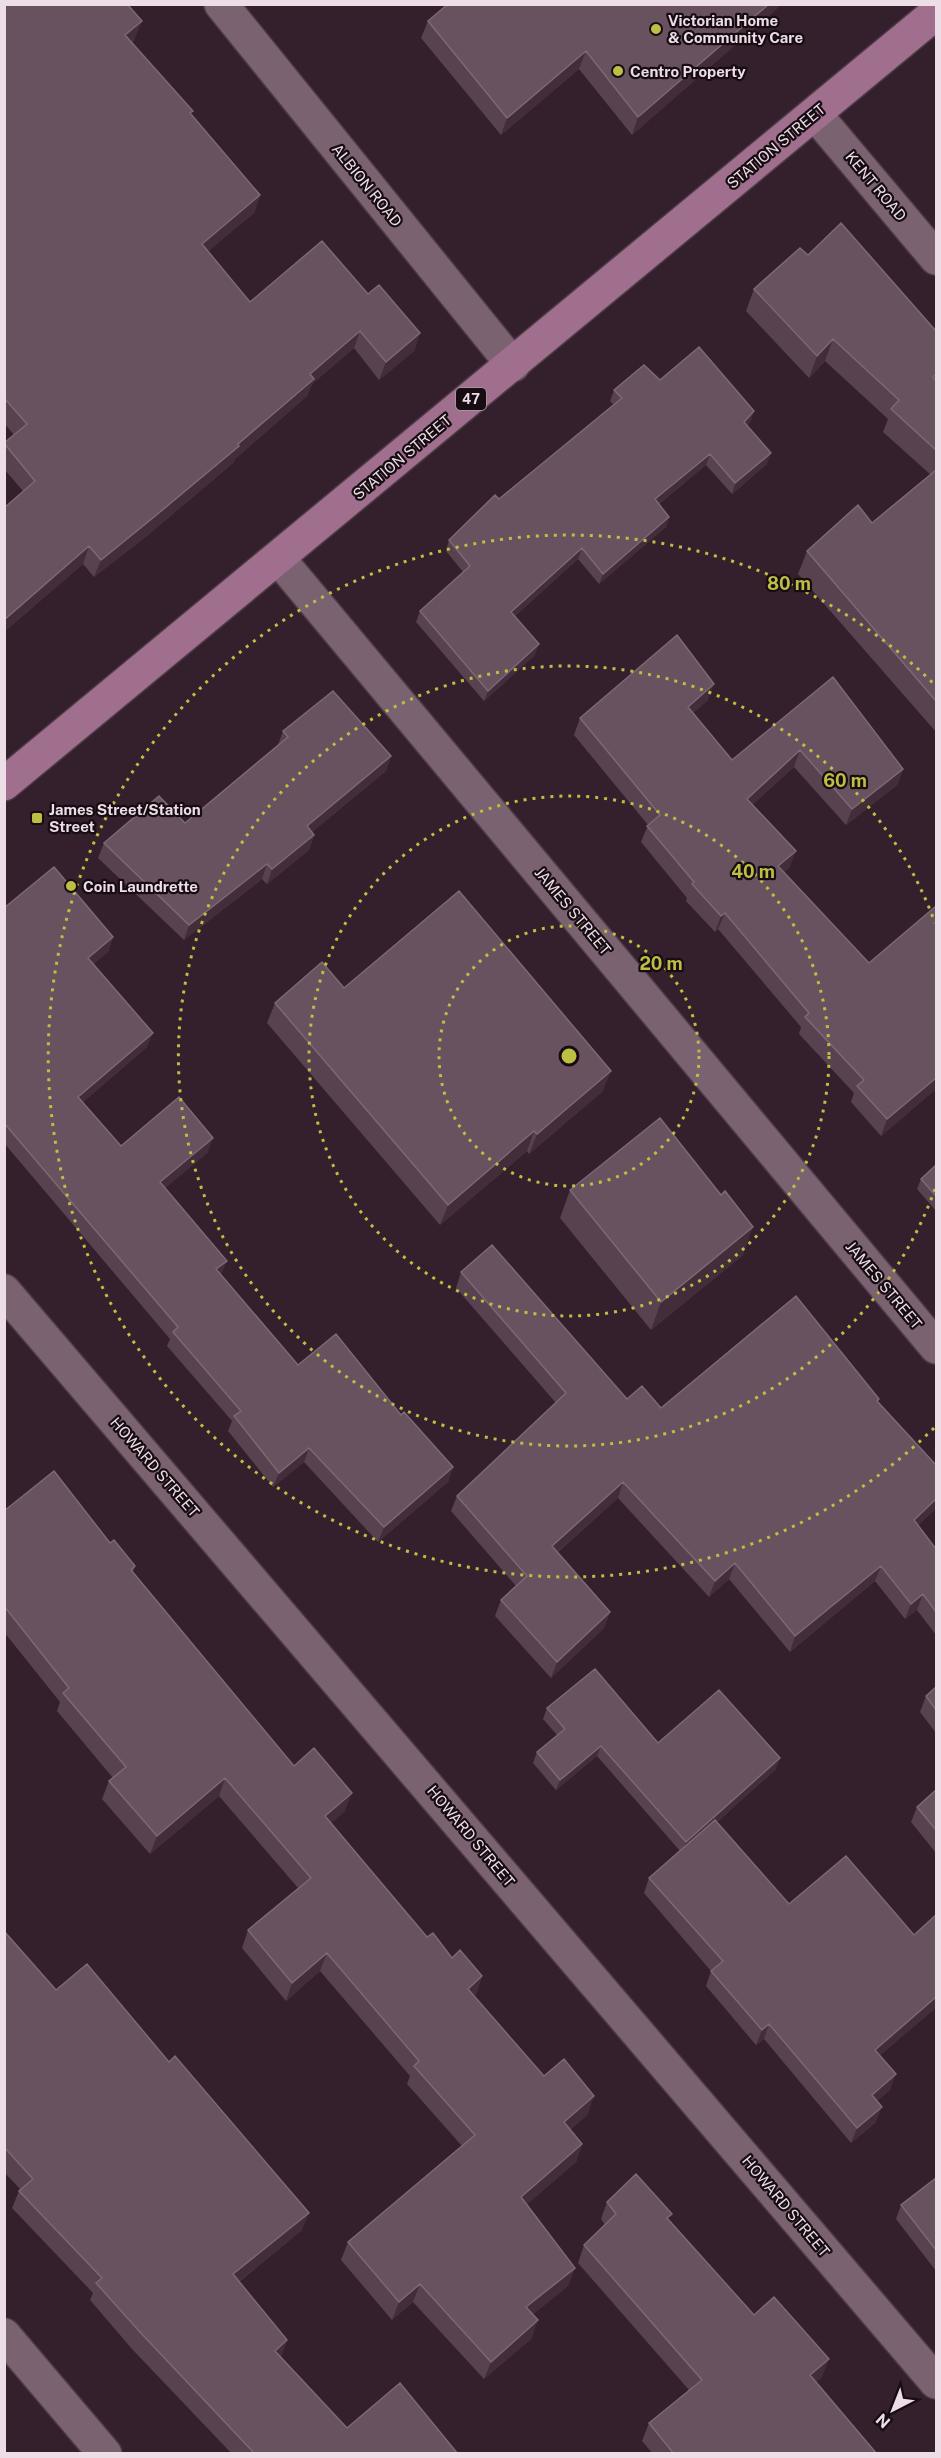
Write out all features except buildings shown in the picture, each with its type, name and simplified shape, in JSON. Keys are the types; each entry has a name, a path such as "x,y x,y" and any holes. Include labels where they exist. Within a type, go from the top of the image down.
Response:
{"main road":[{"name":"STATION STREET","path":"4,784 279,559 936,13"}],"street":[{"name":"ALBION ROAD","path":"221,4 513,365"},
{"name":"KENT ROAD","path":"815,114 936,258"},
{"name":"JAMES STREET","path":"279,559 936,1347"},
{"name":"HOWARD STREET","path":"4,1291 936,2382"},
{"path":"4,2336 105,2454"}],"place":[{"name":"Victorian Home & Community Care","path":"656,29"},
{"name":"Centro Property","path":"618,71"},
{"name":"James Street/Station Street","path":"37,818"},
{"name":"Coin Laundrette","path":"71,886"}]}
